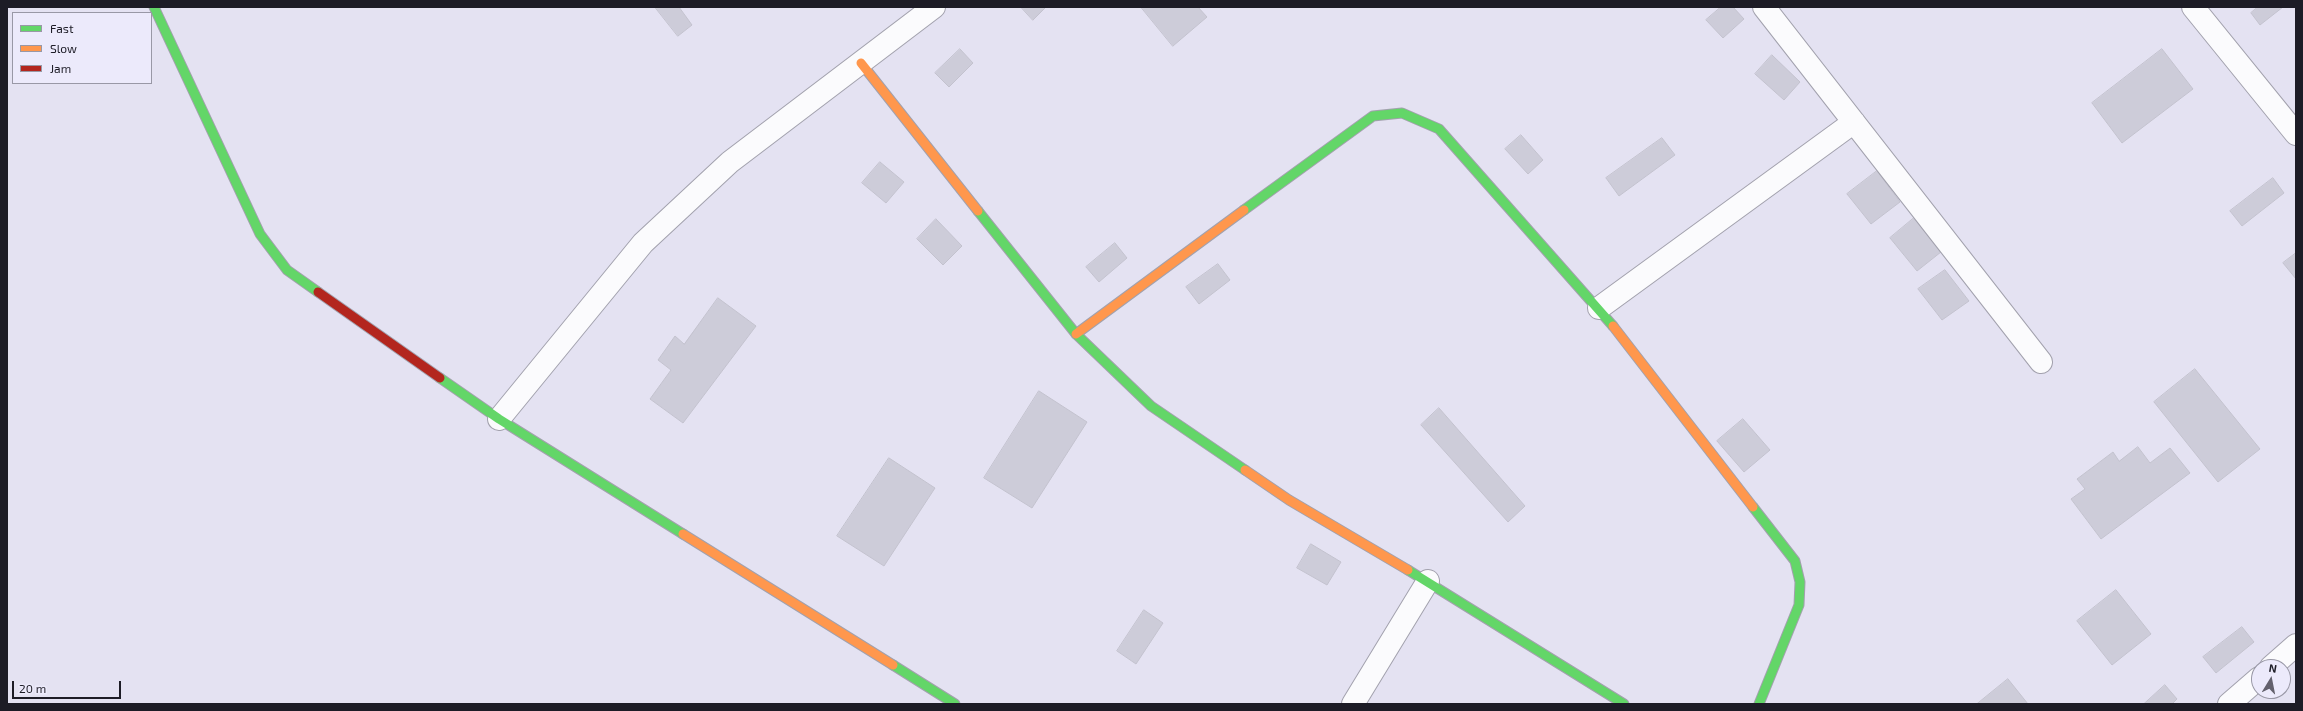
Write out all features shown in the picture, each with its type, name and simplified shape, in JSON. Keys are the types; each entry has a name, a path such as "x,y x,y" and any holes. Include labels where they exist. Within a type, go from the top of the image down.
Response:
{"street":[{"path":"154,7 260,234 287,270 499,419 955,704"},
{"path":"499,419 643,243 730,162 934,7"},
{"path":"1764,7 2041,362"},
{"path":"2193,7 2296,134"},
{"path":"861,63 1076,334 1151,406 1289,500 1428,581 1624,704"},
{"path":"1076,334 1373,116 1402,113 1439,129 1599,308 1795,561 1800,582 1799,606 1759,704"},
{"path":"1599,308 1854,122"},
{"path":"1353,704 1428,581"},
{"path":"2280,659 2296,645"},
{"path":"2229,704 2251,685"}],"building":[{"path":"655,7 679,7 692,25 678,36"},
{"path":"1021,7 1046,7 1033,20"},
{"path":"1141,7 1198,7 1207,17 1173,46"},
{"path":"1721,7 1733,7 1744,19 1723,38 1706,20"},
{"path":"2258,7 2283,7 2260,25 2251,13"},
{"path":"960,49 973,63 949,87 935,73"},
{"path":"2162,49 2193,89 2122,143 2092,103"},
{"path":"1772,55 1800,82 1784,100 1755,74"},
{"path":"1521,135 1543,160 1528,174 1505,149"},
{"path":"1662,138 1675,155 1619,196 1606,178"},
{"path":"880,162 904,182 886,203 862,183"},
{"path":"1877,171 1900,202 1871,224 1847,194"},
{"path":"2273,178 2284,193 2242,226 2230,211"},
{"path":"1914,218 1941,252 1917,271 1890,238"},
{"path":"936,219 962,246 943,265 917,239"},
{"path":"1115,243 1127,258 1099,282 1086,267"},
{"path":"2296,253 2296,279 2283,263"},
{"path":"1218,264 1230,280 1199,304 1186,287"},
{"path":"1945,270 1969,301 1942,320 1918,289"},
{"path":"718,298 756,326 683,423 650,399 671,370 658,360 675,336 684,344"},
{"path":"2195,369 2260,449 2218,482 2154,402"},
{"path":"1039,391 1087,422 1032,508 984,478"},
{"path":"1439,408 1525,506 1508,522 1421,425"},
{"path":"1743,419 1770,450 1744,472 1717,441"},
{"path":"2138,447 2150,463 2170,448 2190,473 2101,539 2071,499 2085,489 2077,479 2113,452 2119,461"},
{"path":"889,458 935,488 884,566 837,536"},
{"path":"1311,544 1341,562 1327,585 1297,568"},
{"path":"2116,590 2151,634 2112,665 2077,621"},
{"path":"1144,610 1163,623 1136,664 1117,651"},
{"path":"2242,627 2254,642 2216,673 2203,657"},
{"path":"2008,679 2028,704 1977,704"},
{"path":"2165,685 2177,699 2172,704 2144,704"}],"traffic: fast":[{"path":"154,7 260,234 287,270 318,292"},
{"path":"1244,210 1373,116 1402,113 1439,129 1613,326"},
{"path":"978,211 1076,334 1151,406 1245,470"},
{"path":"440,378 499,419 683,534"},
{"path":"1753,507 1795,561 1800,582 1799,605 1759,704"},
{"path":"1408,570 1624,704"},
{"path":"893,665 955,704"}],"traffic: slow":[{"path":"861,63 978,211"},
{"path":"1076,334 1244,210"},
{"path":"1613,326 1753,507"},
{"path":"1245,470 1289,500 1408,570"},
{"path":"683,534 893,665"}],"traffic: jam":[{"path":"318,292 440,378"}]}
